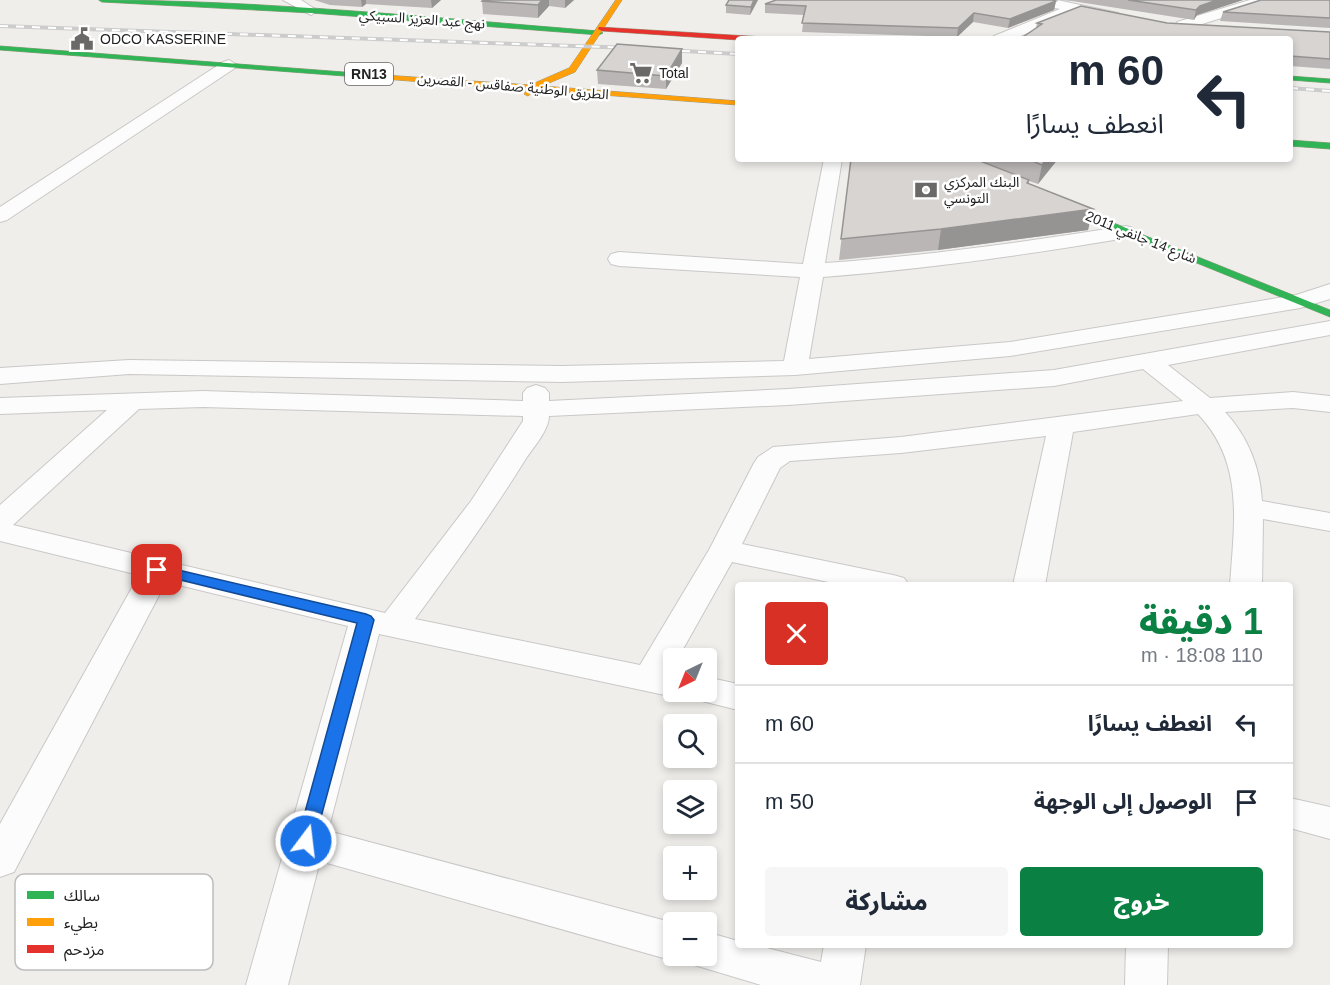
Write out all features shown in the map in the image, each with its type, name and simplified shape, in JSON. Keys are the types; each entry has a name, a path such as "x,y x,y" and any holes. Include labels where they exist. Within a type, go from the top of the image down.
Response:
{"main road":[{"name":"نهج عبد العزيز السبيكي","path":"102,0 311,10 599,33 735,47"},
{"path":"530,91 572,70 619,0"},
{"name":"نهج عبد العزيز السبيكي","path":"599,33 735,38"},
{"name":"الطريق الوطنية صفاقس - القصرين","path":"0,54 15,49 223,69"},
{"name":"الطريق الوطنية صفاقس - القصرين","path":"0,54 572,94 735,103"},
{"path":"572,70 576,79 572,94"},
{"path":"1293,71 1330,73"},
{"path":"1293,78 1330,81"},
{"name":"الطريق الوطنية صفاقس - القصرين","path":"572,94 735,110"},
{"path":"1293,143 1330,146"},
{"name":"شارع 14 جانفي 2011","path":"1039,196 1330,314"}],"street":[{"path":"291,0 311,10"},
{"path":"1036,0 1132,19"},
{"path":"1007,36 1100,0"},
{"path":"1165,25 1181,30 1220,22 1265,0"},
{"path":"0,216 223,69"},
{"path":"795,368 832,162"},
{"path":"619,258 812,271 925,261 1037,247 1126,232"},
{"path":"0,376 129,367 540,373 795,368 1010,349 1300,301 1330,291"},
{"path":"0,406 203,399 537,409 788,397 1054,378 1330,328"},
{"path":"1148,361 1202,406 1234,442 1242,464 1247,507 1246,582"},
{"path":"267,985 306,841 380,623 481,507 528,435 536,421 536,393 540,373"},
{"path":"0,521 133,400"},
{"path":"0,532 380,623 661,681 768,463 783,453 901,445 1202,406 1293,400 1330,404"},
{"path":"1030,582 1061,426"},
{"path":"1247,507 1330,522"},
{"path":"724,550 879,582"},
{"path":"0,860 157,570"},
{"path":"717,692 735,696"},
{"path":"1293,814 1330,823"},
{"path":"306,841 663,939"},
{"path":"839,985 845,948"},
{"path":"1146,985 1147,948"},
{"path":"717,954 833,985"}],"building":[{"path":"483,0 542,0 538,5"},
{"path":"729,0 754,0 751,7 726,5"},
{"path":"776,0 1056,1 1010,19 974,13 958,28 802,23 806,6 765,4"},
{"path":"1128,0 1217,0 1200,6 1196,10"},
{"path":"1261,0 1330,0 1330,18 1223,12"},
{"path":"1081,6 1167,23 1330,32 1330,59 1293,56 1293,36 1024,36 1042,24 1037,23"},
{"path":"617,44 682,49 666,76 597,70"},
{"path":"851,162 983,162 1029,180 1027,183 1093,209 941,229 841,239"}],"railway":[{"path":"0,26 633,48"},
{"path":"666,50 735,54"},
{"path":"1293,88 1330,91"}],"traffic: fast":[{"path":"102,0 311,11 599,33"},
{"path":"0,48 384,77"},
{"path":"1293,78 1330,81"},
{"path":"1293,143 1330,146"},
{"path":"1049,200 1330,314"}],"traffic: slow":[{"path":"528,94 533,87 572,70 619,0"},
{"path":"384,77 735,103"}],"traffic: jam":[{"path":"602,29 735,37"}],"place":[{"name":"ODCO KASSERINE","path":"82,39"},
{"name":"Total","path":"641,73"},
{"name":"البنك المركزي التونسي","path":"926,190"}],"route":[{"path":"157,570 366,620 306,841"}]}
